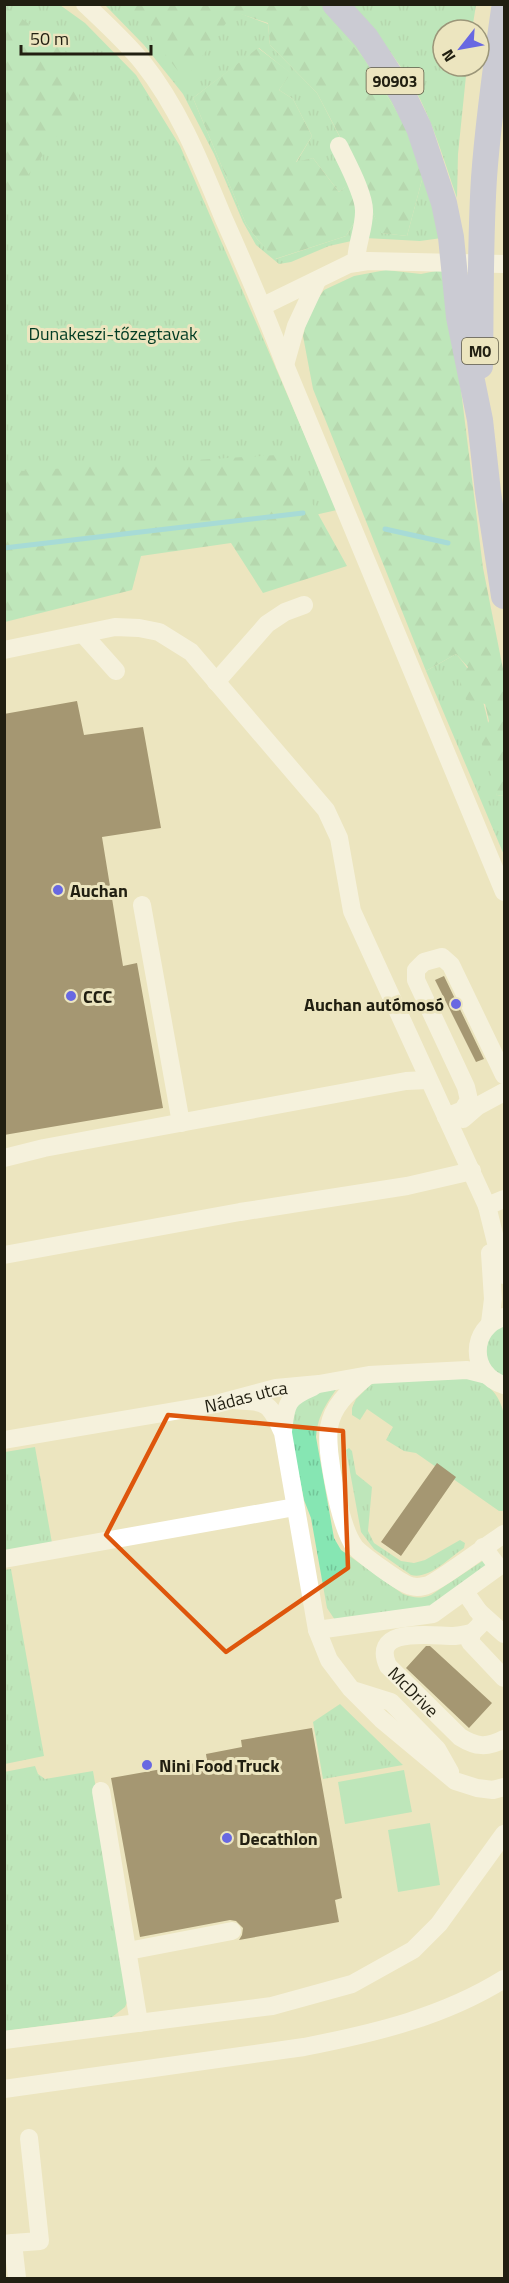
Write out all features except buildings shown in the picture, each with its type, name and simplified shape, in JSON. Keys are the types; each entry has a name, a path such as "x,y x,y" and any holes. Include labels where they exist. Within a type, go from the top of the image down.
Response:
{"highway":[{"name":"90903","path":"335,4 366,38 403,94 435,171 451,237 468,282"},
{"name":"M0","path":"503,16 484,177 481,239 468,282 489,503 504,596"}],"street":[{"path":"85,4 143,63 169,102 189,139 263,306 285,365 504,892"},
{"path":"339,146 354,177 365,210 356,247 356,263"},
{"path":"263,306 342,267 356,263 411,261 504,264"},
{"path":"285,365 296,326 317,281"},
{"path":"216,682 267,624 285,612 304,605"},
{"path":"4,650 115,627 159,632 191,652 326,810 339,838 352,911 488,1206 504,1275"},
{"path":"83,634 116,671"},
{"path":"142,905 181,1122"},
{"path":"450,1125 469,1100 466,1087 416,980 416,970 424,962 442,957 451,965 504,1075"},
{"path":"4,1158 44,1148 181,1122 406,1081 428,1080"},
{"path":"450,1125 460,1122 478,1106 504,1092"},
{"path":"4,1255 240,1212 407,1186 472,1171"},
{"path":"488,1206 504,1199"},
{"path":"488,1206 493,1299 497,1320 479,1338 477,1350 479,1362 498,1384"},
{"name":"Nádas utca","path":"4,1440 233,1400 276,1388 319,1384 369,1375 467,1371 498,1384"},
{"path":"369,1375 348,1392 335,1409 329,1425 327,1442 328,1457 346,1529 355,1547 399,1581 412,1587 428,1586 504,1534"},
{"path":"319,1384 295,1395 288,1404 283,1433 316,1630 329,1660 351,1689 381,1719 455,1781 493,1790 504,1787"},
{"path":"233,1400 261,1402 269,1407 283,1433"},
{"path":"4,1559 296,1507"},
{"path":"316,1630 411,1619 433,1614 502,1568 483,1547"},
{"path":"465,1592 482,1616 482,1624 472,1633 470,1642 504,1678"},
{"path":"476,1608 504,1634"},
{"name":"McDrive","path":"472,1633 453,1636 426,1634 392,1639 386,1645 384,1656 388,1666 460,1737 473,1745 495,1744 504,1739"},
{"path":"101,1791 139,2023"},
{"path":"4,2040 272,2006 313,1996 360,1980 412,1950 439,1924 504,1834"},
{"path":"128,1951 232,1931"},
{"path":"4,2089 341,2040 419,2020 457,2004 504,1978"},
{"path":"17,2278 9,2244 40,2241 29,2138"}],"highlighted area":[{"path":"168,1415 343,1431 348,1568 226,1652 106,1535"}],"green space":[{"path":"123,4 318,5 363,57 407,128 423,176 407,236 381,233 373,213 356,220 346,236 275,259 246,224 193,98 258,48 291,73 279,90 293,99 312,136 296,162 313,158 339,192 360,175 317,93 270,45 268,23 234,12 185,80"},
{"name":"Dunakeszi-tőzegtavak","path":"4,5 60,5 85,23 136,75 180,146 337,510 288,521 5,551"},
{"path":"105,5 224,5 268,24 270,45 317,93 360,176 339,192 313,158 296,163 312,136 293,99 279,90 290,73 259,48 193,98 246,224 276,259 346,236 356,220 373,213 382,233 407,236 423,176 407,128 363,57 317,5 327,5 363,44 398,97 430,172 442,238 420,241 365,238 329,246 291,262 279,264 256,245 243,222 214,154 183,94 144,45"},
{"path":"352,5 476,5 474,18 431,18 431,78 466,78 458,154 457,198 420,99 392,54"},
{"path":"5,6 67,53 81,103 12,197 5,202"},
{"path":"446,269 483,568 504,674 504,795 497,796 480,738 489,721 485,704 466,700 460,680 468,667 456,654 426,671 313,389 303,336 309,312 324,290 354,276 386,270 421,274"},
{"path":"277,455 301,467 312,503 347,566 263,593 231,543 141,556 132,590 5,622 5,472"},
{"path":"456,654 477,685 488,720 497,796 504,795 504,855 426,671"},
{"path":"504,1324 504,1377 495,1372 485,1358 489,1335"},
{"path":"466,1377 491,1389 499,1400 504,1414 504,1511 499,1511 416,1453 404,1451 386,1440 393,1427 367,1409 360,1420 352,1415 356,1399 370,1385 386,1378"},
{"path":"340,1384 321,1415 316,1437 334,1538 341,1550 403,1594 417,1598 431,1595 484,1560 488,1567 432,1608 335,1620 327,1608 311,1518 304,1500 289,1424 297,1402"},
{"path":"35,1447 52,1543 5,1551 5,1452"},
{"path":"349,1448 352,1451 356,1474 372,1487 368,1531 374,1543 401,1561 414,1563 425,1560 460,1540 465,1543 464,1548 439,1567 418,1576 411,1575 374,1549 361,1532 346,1450"},
{"path":"11,1569 44,1756 5,1764 4,1570"},
{"path":"340,1704 403,1765 323,1779 313,1722"},
{"path":"35,1766 38,1774 45,1779 93,1771 131,1993 125,2007 112,2017 5,2031 4,1772"},
{"path":"404,1770 412,1812 345,1824 338,1782"},
{"path":"430,1823 440,1885 398,1892 388,1830"}],"waterway":[{"path":"4,548 303,513"},
{"path":"385,529 448,543"}],"place":[{"name":"Auchan","path":"58,890"},
{"name":"CCC","path":"71,996"},
{"name":"Auchan autómosó","path":"456,1004"},
{"name":"Nini Food Truck","path":"147,1765"},
{"name":"Decathlon","path":"227,1838"}]}
